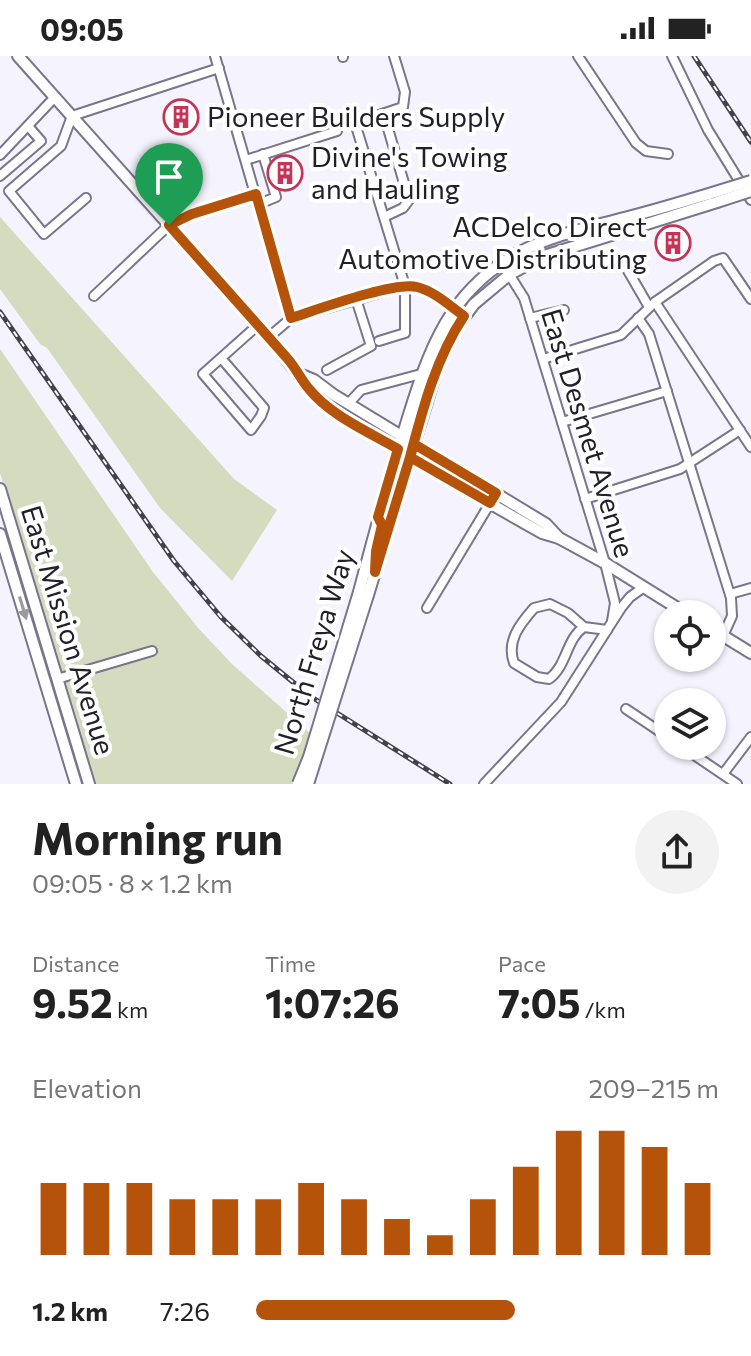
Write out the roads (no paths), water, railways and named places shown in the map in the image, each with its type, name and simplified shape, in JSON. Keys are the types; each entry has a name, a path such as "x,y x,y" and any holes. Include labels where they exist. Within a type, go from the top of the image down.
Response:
{"main road":[{"path":"18,56 269,337 302,375 308,388 333,410 542,533 559,538 605,563 665,600"},
{"path":"714,197 751,181"},
{"path":"714,197 751,191"},
{"name":"North Freya Way","path":"308,784 363,594 378,517 421,374 434,340 454,309 474,285 502,263 554,238 714,197"},
{"name":"North Freya Way","path":"298,784 363,594 375,572 442,356 464,316 480,298 510,274 558,251 714,197"},
{"path":"302,375 546,524 559,538"},
{"name":"East Mission Avenue","path":"0,489 89,784"},
{"path":"375,572 382,525 378,517"},
{"name":"East Mission Avenue","path":"0,534 76,784"},
{"path":"726,638 751,653"}],"street":[{"path":"215,56 291,318"},
{"path":"379,341 405,333 405,286 355,123 396,111 405,102 394,56"},
{"path":"578,56 636,143 652,154 668,154"},
{"path":"672,56 725,163 751,200"},
{"path":"86,198 44,234 9,191 61,146 72,116 219,68"},
{"path":"0,155 55,97"},
{"path":"384,115 409,200 403,208 384,217"},
{"path":"0,176 41,141 28,126"},
{"path":"246,160 337,131"},
{"path":"259,204 276,197 263,154"},
{"path":"94,296 169,225 192,214 256,194"},
{"path":"543,359 621,335 652,304 723,258 751,299"},
{"name":"East Desmet Avenue","path":"502,263 524,298 543,359 605,563 615,607 612,621"},
{"path":"627,269 751,447"},
{"path":"269,337 291,318 405,286 428,291 464,316"},
{"path":"327,370 371,346 356,299"},
{"path":"530,318 564,310"},
{"path":"638,318 648,329 730,594 732,616 726,629"},
{"path":"221,358 264,408 251,430 203,374 258,325"},
{"path":"348,404 361,390 421,374"},
{"path":"562,422 667,391"},
{"path":"585,499 690,465 740,430"},
{"path":"427,608 496,493"},
{"path":"484,784 561,702 612,621 630,597 644,587"},
{"path":"730,594 751,588"},
{"path":"584,627 575,633 558,672 549,679 537,677 514,663 511,643 534,608 550,604 557,606 584,627 607,630"},
{"path":"57,679 152,651"},
{"path":"626,709 654,728"},
{"path":"723,774 751,737"},
{"path":"702,760 737,784"}],"railway":[{"path":"694,56 751,142"},
{"path":"0,312 174,561 221,617 261,656 310,696 450,784"}],"place":[{"name":"Pioneer Builders Supply","path":"181,117"},
{"name":"Divine's Towing and Hauling","path":"285,173"},
{"name":"ACDelco Direct Automotive Distributing","path":"673,243"}]}
